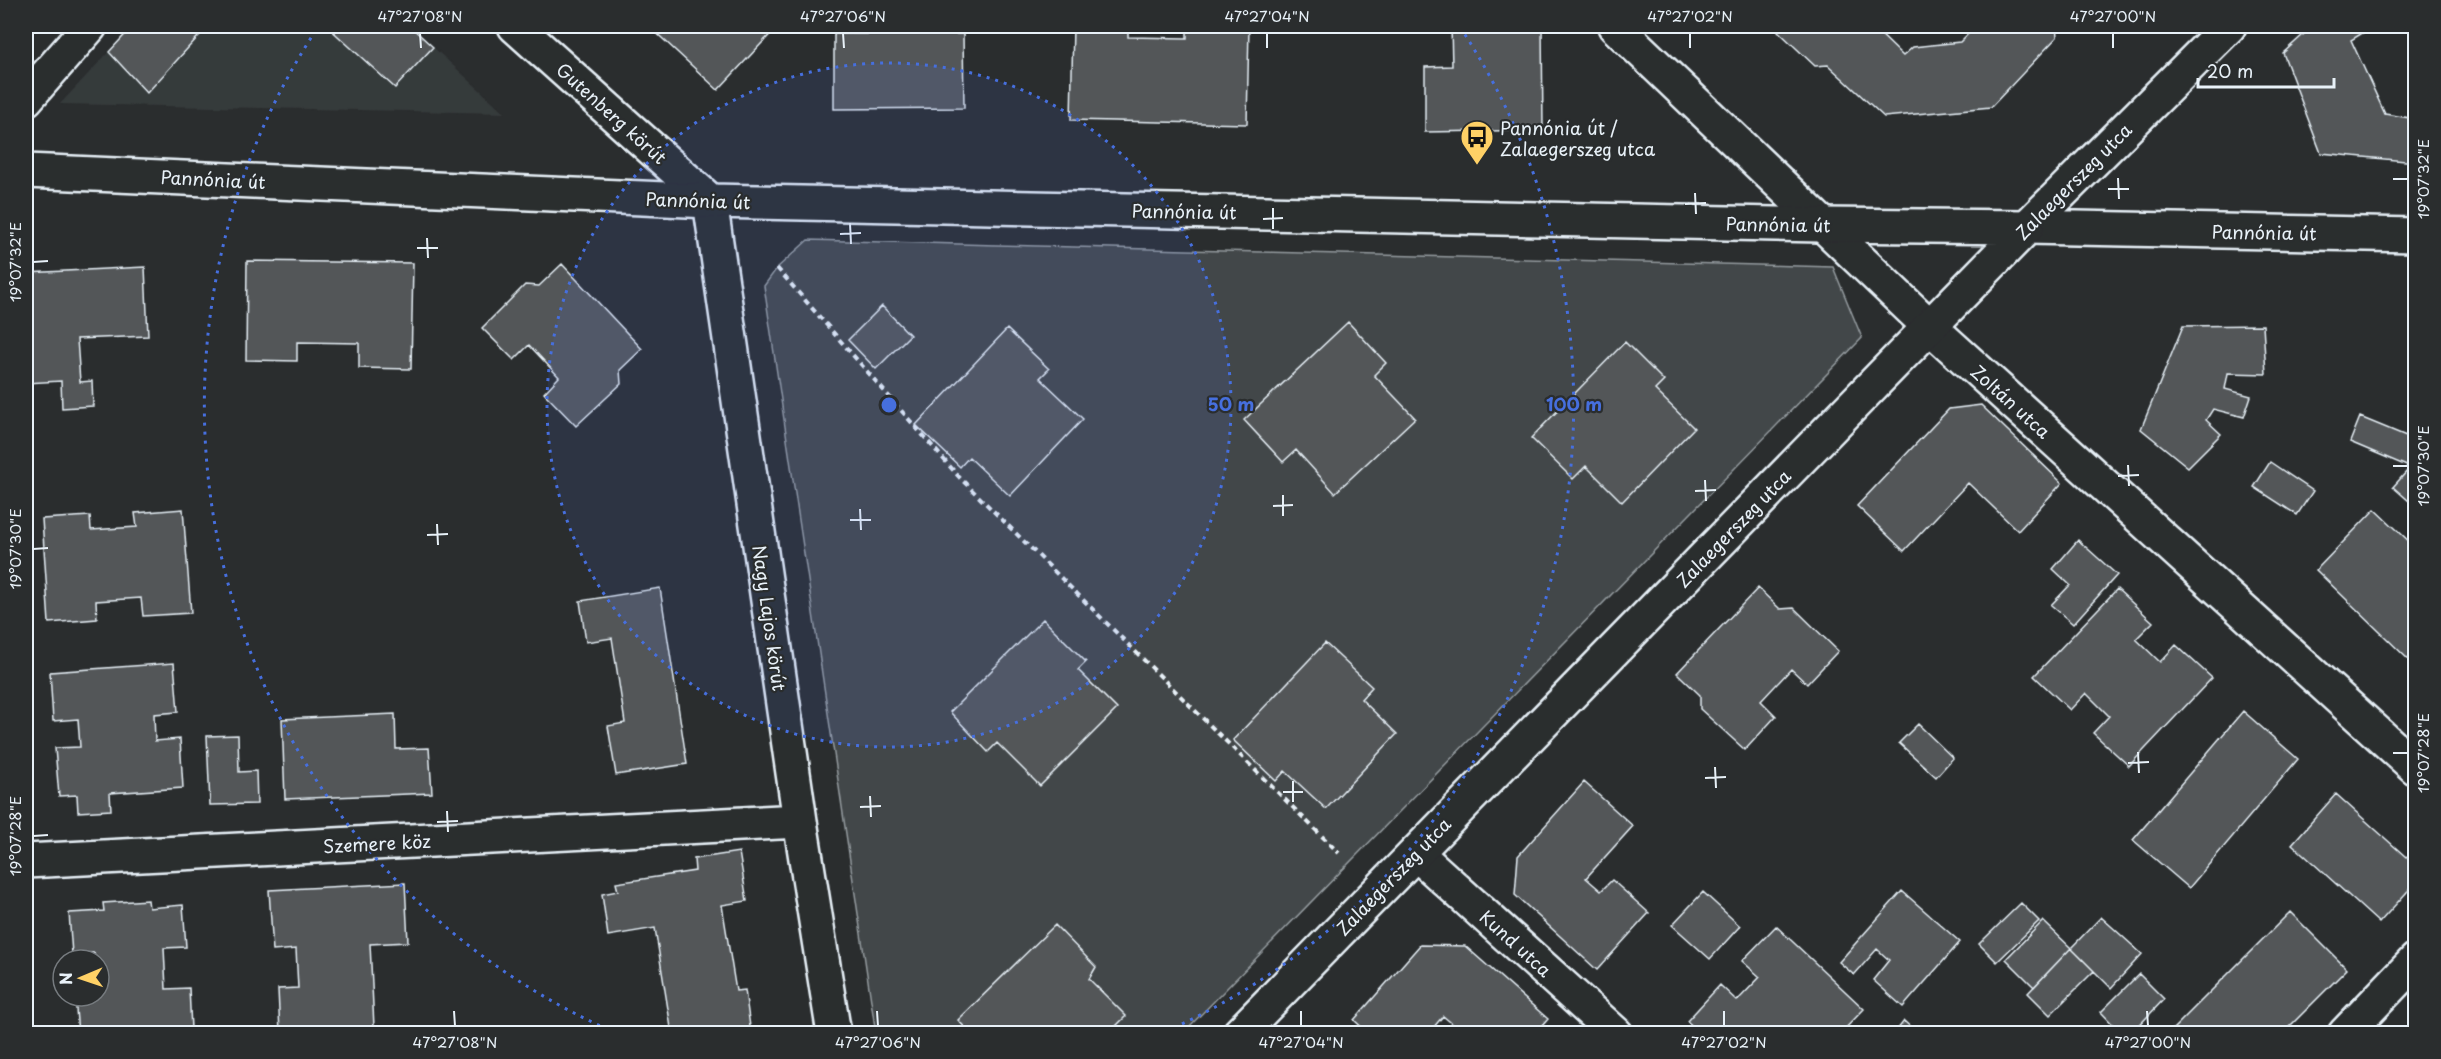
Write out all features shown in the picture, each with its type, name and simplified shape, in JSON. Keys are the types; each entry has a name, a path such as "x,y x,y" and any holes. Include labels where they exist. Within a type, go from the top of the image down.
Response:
{"street":[{"path":"26,99 90,26"},
{"name":"Gutenberg körút","path":"515,26 710,201"},
{"name":"Zoltán utca","path":"1614,26 1930,327 2415,768"},
{"name":"Zalaegerszeg utca","path":"1239,1034 2027,227 2229,26"},
{"name":"Pannónia út","path":"26,171 710,201 1821,225 2415,235"},
{"name":"Nagy Lajos körút","path":"710,201 800,821 834,1034"},
{"name":"Szemere köz","path":"26,861 800,821"},
{"name":"Kund utca","path":"1416,853 1616,1034"},
{"path":"2345,1034 2415,960"}],"path":[{"path":"777,268 960,478 1339,853"}],"shaded area":[{"path":"133,26 410,26 505,113 60,104"},
{"path":"808,240 1833,267 1862,338 1183,1033 876,1034 764,286 777,268"}],"building":[{"path":"133,26 208,26 147,93 109,52"},
{"path":"327,26 410,26 433,47 395,88"},
{"path":"649,26 778,26 718,90"},
{"path":"1073,26 1128,26 1128,37 1187,38 1187,26 1249,26 1247,124 1071,120"},
{"path":"1451,26 1542,26 1543,130 1425,132 1425,67 1452,66"},
{"path":"1778,26 1872,26 1903,56 1913,47 1960,42 1976,26 2056,26 2057,37 1991,107 1884,117 1828,65 1815,66 1778,31"},
{"path":"2313,26 2374,26 2351,40 2385,114 2416,119 2416,162 2321,153 2283,53"},
{"path":"834,34 963,34 964,108 834,109"},
{"path":"247,261 413,263 411,369 359,368 359,343 297,342 297,361 246,360"},
{"path":"562,264 642,349 620,370 621,384 576,426 544,393 559,377 529,345 514,360 482,328 525,285 539,286"},
{"path":"145,267 148,336 77,339 80,382 92,381 93,406 62,408 61,381 26,383 26,273"},
{"path":"882,306 910,335 876,369 848,340"},
{"path":"1348,322 1386,363 1374,375 1415,418 1335,493 1296,450 1283,462 1244,420"},
{"path":"2263,325 2266,374 2228,373 2225,389 2251,396 2244,417 2213,409 2206,420 2221,434 2188,467 2141,429 2183,326"},
{"path":"1007,329 1049,369 1040,378 1083,419 1010,496 969,457 960,467 916,425"},
{"path":"1625,342 1664,381 1655,390 1694,428 1622,502 1586,466 1573,479 1531,438"},
{"path":"1981,405 2062,483 2018,531 1968,483 1904,551 1857,506 1949,409"},
{"path":"2360,417 2416,440 2416,452 2409,467 2350,442"},
{"path":"2416,461 2416,507 2393,487"},
{"path":"2270,462 2313,491 2297,515 2254,487"},
{"path":"183,509 191,613 143,616 141,598 96,601 97,619 49,623 42,519 90,516 91,530 137,527 135,513"},
{"path":"2375,509 2414,546 2408,553 2416,560 2416,661 2413,664 2316,570"},
{"path":"2078,540 2117,575 2073,624 2051,605 2070,585 2053,569"},
{"path":"660,588 687,764 616,775 608,726 625,723 612,638 586,642 580,601"},
{"path":"1758,588 1780,609 1794,608 1838,651 1807,684 1791,669 1761,701 1776,716 1745,750 1700,709 1700,695 1677,673"},
{"path":"2117,589 2153,622 2136,639 2160,662 2176,645 2212,678 2129,766 2093,733 2109,716 2086,693 2070,710 2034,676"},
{"path":"1043,619 1086,662 1078,670 1117,709 1040,786 997,743 988,752 950,712"},
{"path":"1325,643 1372,687 1361,699 1397,734 1326,809 1285,771 1276,781 1233,740"},
{"path":"174,663 178,712 154,714 155,741 180,739 183,788 110,793 111,810 78,812 77,795 59,796 55,748 80,747 78,719 53,721 50,672"},
{"path":"2243,711 2298,759 2189,888 2133,840"},
{"path":"395,714 396,749 429,748 432,793 285,799 282,719"},
{"path":"1918,724 1953,758 1936,777 1899,743"},
{"path":"238,735 239,772 256,771 257,804 210,805 207,736"},
{"path":"1584,782 1633,826 1586,878 1601,891 1612,880 1649,913 1597,970 1515,895 1518,856"},
{"path":"2336,794 2416,866 2416,882 2379,923 2292,844"},
{"path":"739,852 747,901 722,905 736,991 745,990 751,1034 672,1034 655,928 608,936 602,894 618,891 616,883 695,871 694,859"},
{"path":"405,883 408,942 370,944 374,1027 280,1033 278,989 298,988 296,949 273,951 269,890"},
{"path":"1902,891 1960,942 1903,1007 1873,980 1889,960 1877,949 1854,975 1839,962"},
{"path":"1703,892 1740,926 1710,959 1672,925"},
{"path":"148,900 149,908 183,905 186,947 164,948 166,989 189,988 191,1029 157,1031 157,1034 78,1034 76,1008 111,1008 111,948 72,948 69,913 104,911 103,903"},
{"path":"2021,903 2039,921 1997,962 1979,944"},
{"path":"2290,912 2347,969 2282,1034 2172,1034 2170,1032"},
{"path":"2101,917 2142,954 2111,988 2071,948"},
{"path":"2043,921 2071,948 2034,987 2006,959"},
{"path":"1055,925 1096,967 1089,979 1126,1016 1108,1034 971,1034 958,1020"},
{"path":"1776,926 1864,1009 1840,1034 1820,1034 1814,1028 1809,1034 1701,1034 1687,1021 1720,985 1737,1001 1760,977 1742,961"},
{"path":"1420,945 1465,946 1548,1019 1535,1034 1461,1034 1462,1032 1443,1016 1428,1034 1369,1034 1354,1020"},
{"path":"2071,948 2094,971 2050,1015 2028,993"},
{"path":"2139,974 2164,999 2131,1034 2122,1034 2101,1012"},
{"path":"1904,1021 1918,1034 1894,1034"}],"place":[{"name":"Pannónia út / Zalaegerszeg utca","path":"1477,166"}]}
